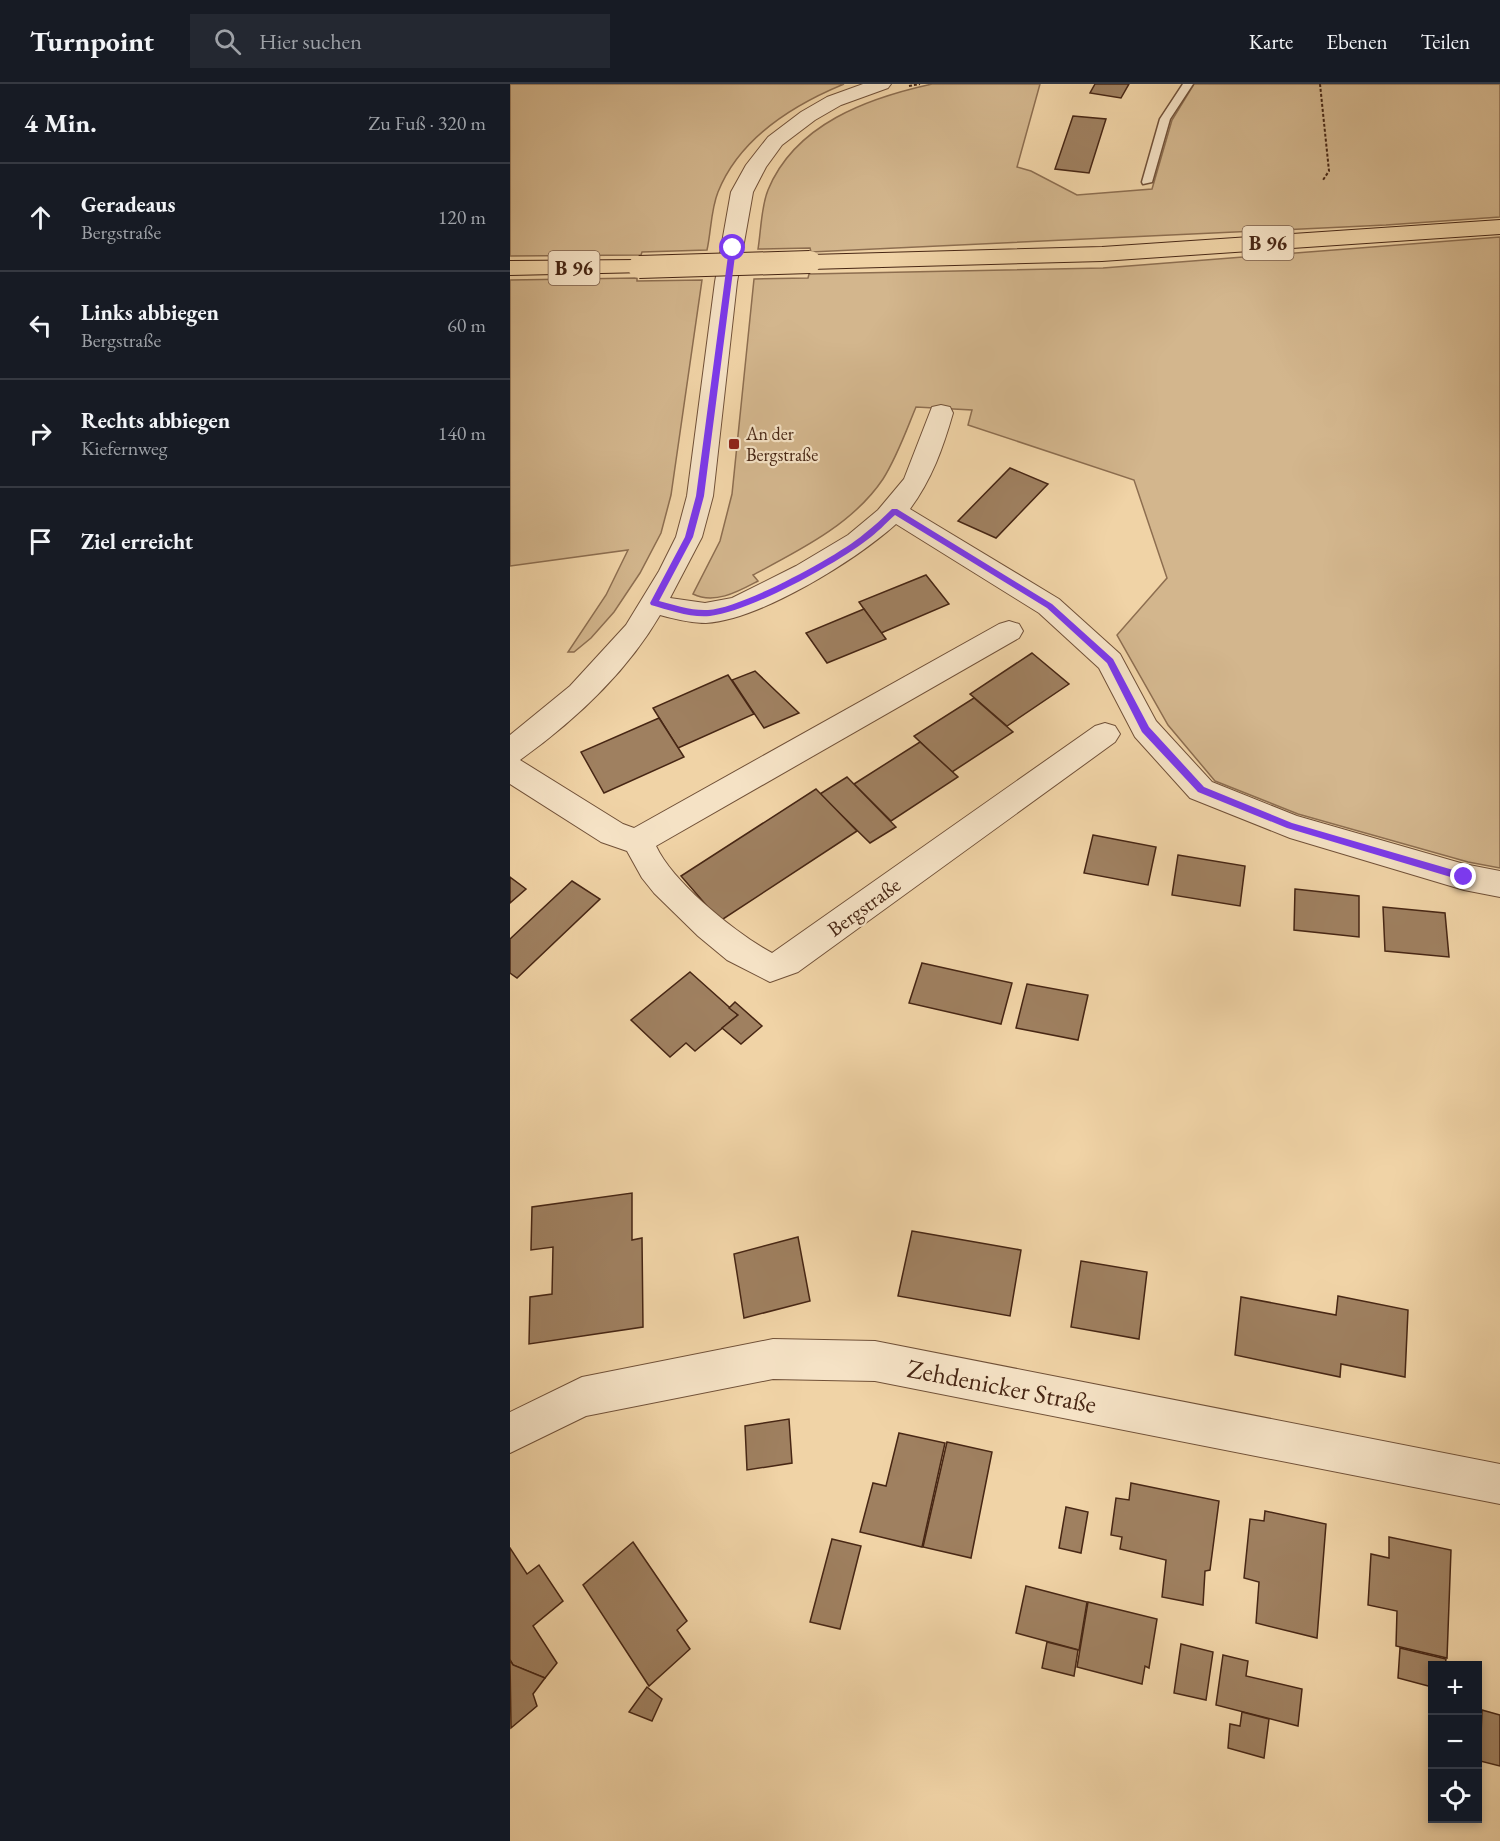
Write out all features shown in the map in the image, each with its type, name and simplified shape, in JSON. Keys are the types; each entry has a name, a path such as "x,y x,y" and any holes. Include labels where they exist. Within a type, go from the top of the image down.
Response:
{"main road":[{"name":"B 96","path":"510,268 639,267 1102,254 1500,227"}],"street":[{"path":"510,752 580,694 636,632 689,537 700,496 726,282 742,192 756,165 775,141 808,116 834,101 881,84"},
{"path":"654,603 692,612 710,613 752,601 837,556 866,537 894,511 914,484 924,465 941,413"},
{"path":"894,511 1049,606 1110,661 1145,729 1201,790 1290,826 1464,877 1500,884"},
{"path":"510,769 612,834 639,843 646,836 1009,631"},
{"name":"Bergstraße","path":"639,843 641,854 673,892 736,948 770,968 786,962 1105,734"},
{"name":"Zehdenicker Straße","path":"510,1433 582,1397 593,1394 773,1359 875,1361 1500,1484"}],"lane":[{"path":"1147,182 1165,119 1188,84"}],"path":[{"path":"909,86 920,84"},
{"path":"1320,84 1329,171 1323,180"}],"shaded area":[{"path":"510,84 844,84 806,102 770,125 740,155 718,192 712,213 707,250 642,252 641,255 510,256"},
{"path":"932,84 1040,84 1017,167 1031,171 1077,195 1152,189 1172,120 1194,84 1500,84 1500,217 1386,225 811,252 810,248 758,249 768,190 780,167 796,148 815,131 859,106"},
{"path":"1500,237 1500,868 1468,862 1298,814 1215,781 1168,725 1117,635 1167,578 1134,480 968,425 972,410 916,407 897,453 883,479 871,495 841,523 807,546 753,575 758,581 743,589 710,598 693,594 720,541 732,494 754,279 808,278 809,274 1103,268"},
{"path":"637,278 637,281 702,280 671,495 661,533 640,573 614,612 591,638 574,652 568,652 606,595 628,550 510,566 510,280"}],"building":[{"path":"1095,84 1129,84 1121,98 1090,93"},
{"path":"1073,116 1106,119 1089,173 1055,169"},
{"path":"1010,468 1048,484 996,538 958,521"},
{"path":"926,575 949,604 881,633 859,602"},
{"path":"864,609 886,639 827,663 806,633"},
{"path":"1032,653 1069,684 1007,726 970,694"},
{"path":"755,671 799,713 764,728 732,680"},
{"path":"728,675 754,714 678,748 653,708"},
{"path":"974,698 1013,732 952,772 914,736"},
{"path":"659,718 684,757 604,793 581,752"},
{"path":"920,742 958,777 891,821 854,784"},
{"path":"847,777 896,827 870,843 820,794"},
{"path":"816,789 857,831 720,921 681,876"},
{"path":"1093,835 1156,847 1148,885 1084,873"},
{"path":"1178,855 1245,866 1240,906 1172,895"},
{"path":"510,877 526,889 510,903"},
{"path":"572,881 600,899 517,978 510,973 510,939"},
{"path":"1295,889 1359,896 1359,937 1294,930"},
{"path":"1383,907 1445,913 1449,957 1385,951"},
{"path":"922,963 1012,983 1001,1024 909,1003"},
{"path":"690,972 738,1015 695,1051 686,1043 670,1057 631,1020"},
{"path":"1027,984 1088,995 1078,1040 1016,1028"},
{"path":"735,1002 762,1026 741,1044 722,1028 738,1015 729,1008"},
{"path":"632,1193 632,1240 642,1238 643,1327 529,1344 530,1297 552,1294 553,1247 531,1250 532,1207"},
{"path":"912,1231 1021,1250 1010,1316 898,1296"},
{"path":"798,1237 810,1301 744,1318 734,1254"},
{"path":"1081,1261 1147,1272 1139,1339 1071,1327"},
{"path":"1338,1296 1408,1310 1405,1377 1341,1364 1340,1377 1235,1355 1241,1297 1336,1315"},
{"path":"789,1419 792,1463 747,1470 745,1426"},
{"path":"899,1433 945,1443 922,1547 860,1532 873,1483 886,1486"},
{"path":"947,1442 992,1452 971,1558 923,1547"},
{"path":"1131,1483 1219,1501 1210,1570 1205,1571 1203,1605 1162,1597 1166,1560 1120,1549 1122,1537 1111,1535 1116,1498 1129,1500"},
{"path":"1066,1507 1088,1512 1081,1553 1059,1548"},
{"path":"1265,1511 1326,1524 1317,1638 1256,1623 1259,1582 1244,1578 1250,1519 1264,1521"},
{"path":"1389,1537 1451,1550 1447,1658 1396,1646 1397,1611 1368,1605 1371,1554 1389,1558"},
{"path":"832,1539 861,1546 840,1629 810,1622"},
{"path":"633,1542 687,1621 677,1630 690,1649 649,1686 583,1585"},
{"path":"510,1548 527,1574 539,1565 563,1601 533,1626 557,1663 545,1678 513,1665 510,1660"},
{"path":"1026,1586 1087,1602 1079,1650 1016,1633"},
{"path":"1088,1602 1157,1619 1149,1668 1145,1666 1142,1684 1077,1667"},
{"path":"1047,1642 1078,1650 1074,1676 1042,1668"},
{"path":"1181,1644 1213,1652 1206,1700 1174,1693"},
{"path":"1400,1648 1446,1659 1446,1661 1428,1661 1428,1686 1398,1678"},
{"path":"1223,1655 1248,1661 1246,1676 1302,1689 1298,1726 1216,1705"},
{"path":"510,1660 513,1665 545,1678 533,1694 537,1706 511,1728"},
{"path":"647,1687 662,1699 652,1721 629,1712"},
{"path":"1482,1710 1500,1715 1500,1766 1482,1762"},
{"path":"1242,1712 1269,1719 1264,1758 1228,1748 1230,1724 1240,1726"}],"place":[{"name":"An der Bergstraße","path":"734,444"}],"route":[{"path":"733,248 726,282 700,496 689,537 654,603 692,612 710,613 752,601 837,556 866,537 894,511 1049,606 1110,661 1145,729 1201,790 1290,826 1464,877"}]}
